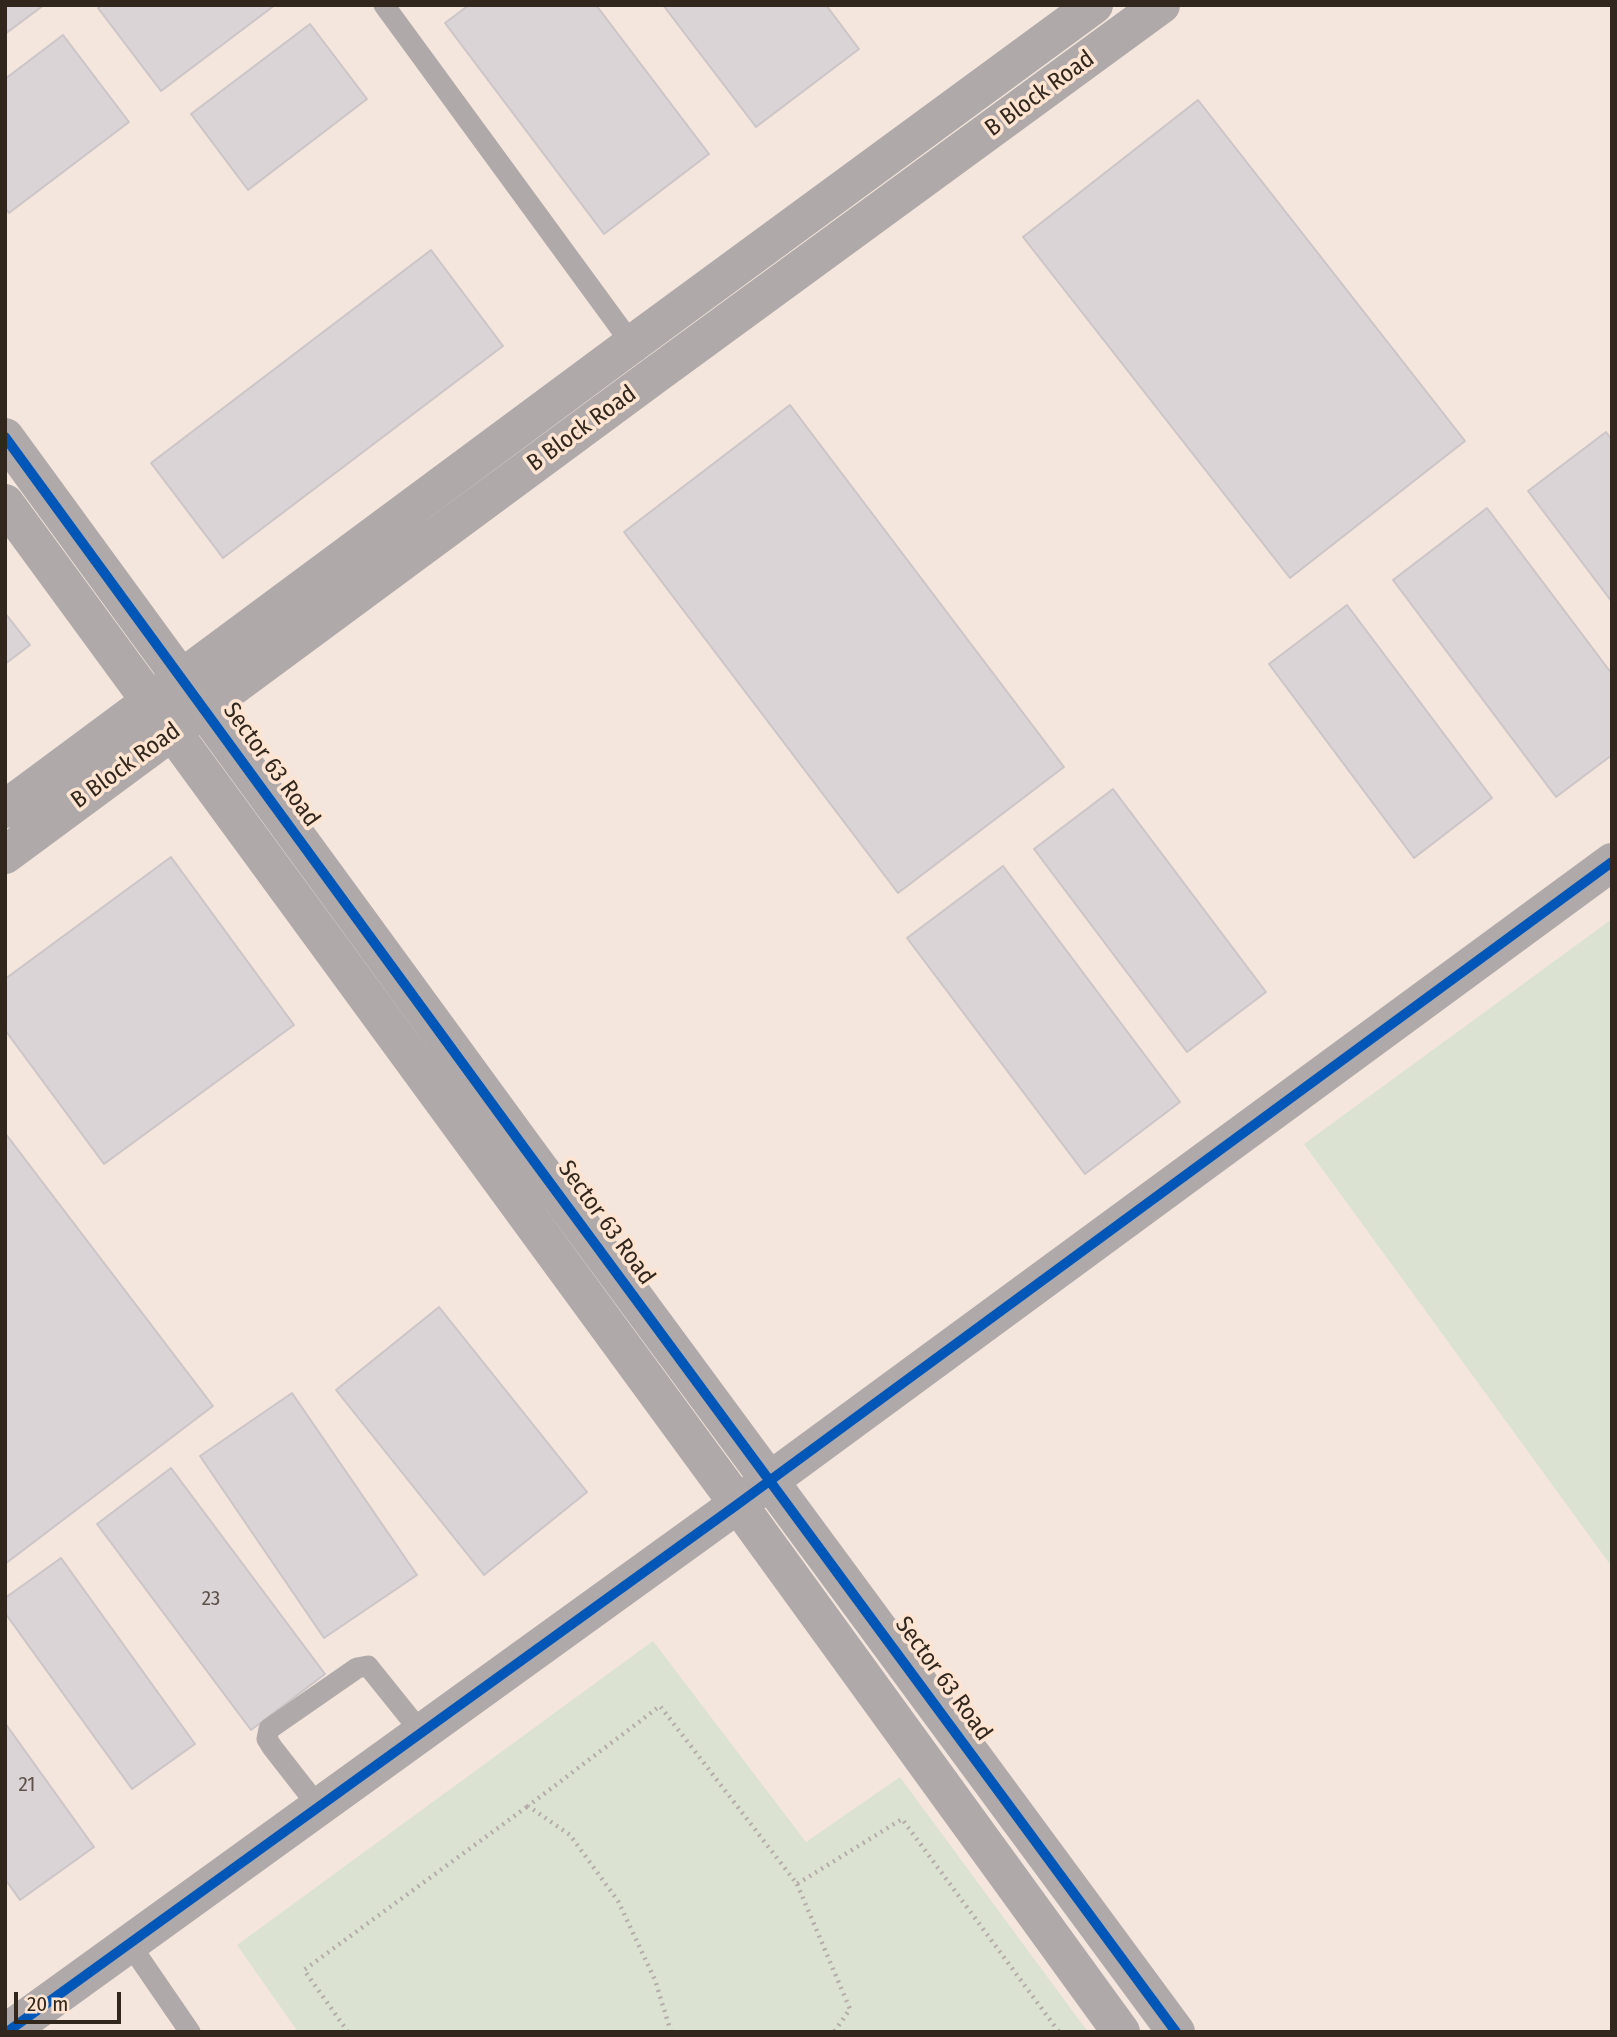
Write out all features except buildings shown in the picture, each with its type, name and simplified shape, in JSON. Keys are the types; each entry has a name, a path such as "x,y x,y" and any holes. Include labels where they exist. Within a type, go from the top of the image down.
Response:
{"street":[{"name":"B Block Road","path":"193,694 632,344 1094,5"},
{"name":"B Block Road","path":"5,855 162,717 193,694 655,375 1161,5"},
{"name":"Sector 63 Road","path":"5,437 1176,2032"},
{"path":"5,503 738,1503 1121,2032"},
{"name":"B Block Road","path":"5,809 162,717"},
{"path":"7,2032 770,1480 1612,862"}],"lane":[{"path":"384,5 655,375"},
{"path":"318,1807 272,1747 267,1739 269,1729 357,1668 368,1666 422,1732"},
{"path":"129,1943 190,2032"}],"path":[{"path":"348,2032 304,1970 660,1706 797,1884 850,2009 834,2032"},
{"path":"528,1806 570,1835 618,1901 655,1980 671,2032"},
{"path":"797,1884 902,1819 1059,2032"}],"green space":[{"path":"1612,919 1612,1567 1304,1144"},
{"path":"653,1641 806,1842 900,1777 1088,2032 298,2032 237,1945"}],"cycle path":[{"path":"5,437 525,1149 1176,2032"},
{"path":"7,2032 738,1504 1612,862"}]}
